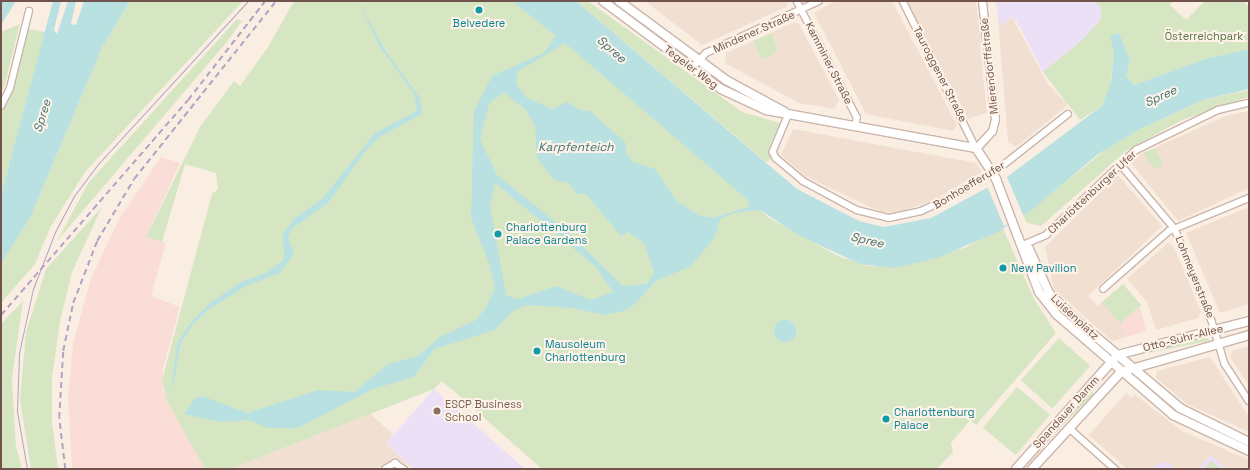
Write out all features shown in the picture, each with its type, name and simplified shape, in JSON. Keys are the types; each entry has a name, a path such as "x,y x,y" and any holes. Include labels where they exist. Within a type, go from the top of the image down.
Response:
{"main road":[{"name":"Tegeler Weg","path":"602,1 693,68 746,102 766,110 976,148"},
{"name":"Tegeler Weg","path":"622,2 726,80 789,114"},
{"path":"976,148 997,182 1023,245"},
{"name":"Luisenplatz","path":"1249,442 1180,408 1117,355 1053,297 1029,249 1023,245 1022,252 1046,303 1110,362 1173,415 1249,451"},
{"name":"Otto-Suhr-Allee","path":"1117,355 1215,331 1249,321"},
{"name":"Otto-Suhr-Allee","path":"1121,372 1131,367 1249,335"},
{"name":"Spandauer Damm","path":"1016,469 1117,355"},
{"name":"Spandauer Damm","path":"1032,469 1121,372"}],"street":[{"name":"Kamminer Straße","path":"797,1 857,117 856,126"},
{"name":"Mindener Straße","path":"693,68 698,60 706,53 819,1"},
{"name":"Tauroggener Straße","path":"903,1 976,148"},
{"name":"Mierendorffstraße","path":"976,148 992,131 994,118 982,1"},
{"path":"617,11 622,2"},
{"path":"1,106 10,88 28,11"},
{"name":"Charlottenburger Ufer","path":"1023,245 1046,235 1143,145 1218,110 1249,103"},
{"name":"Bonhoefferufer","path":"789,114 773,152 776,158 803,181 868,214 889,218 921,211 992,172 1068,114"},
{"name":"Lohmeyerstraße","path":"1121,165 1175,228 1215,331 1225,364 1249,401"},
{"path":"1103,289 1175,228 1249,198"},
{"path":"1069,428 1115,469"},
{"path":"385,469 395,464 404,469"}],"shaded area":[{"path":"835,1 892,1 957,125 953,131 866,114 814,13"},
{"path":"907,1 976,1 980,35 984,33 984,42 980,45 987,113 968,119"},
{"path":"996,1 1094,1 1101,8 1101,19 1081,41 1043,72 1017,22 1012,17 1002,25 998,20"},
{"path":"646,2 788,2 786,7 702,45"},
{"path":"1012,17 1048,84 1068,105 1016,147 1008,142 998,20 1003,25"},
{"path":"794,22 799,24 839,100 835,109 799,103 725,63 726,53 753,41 759,55 778,50 771,33"},
{"path":"1249,111 1249,188 1178,221 1131,163 1139,155 1225,116"},
{"path":"793,129 976,163 982,172 930,202 898,212 881,212 805,176 781,155"},
{"path":"161,157 180,163 146,237 166,243 151,296 180,307 163,369 163,389 205,469 72,469 68,398 73,344 91,278 120,217"},
{"path":"1118,175 1162,226 1088,296 1098,306 1102,302 1122,322 1126,337 1112,341 1054,289 1045,247"},
{"path":"1249,207 1249,304 1220,313 1186,233"},
{"path":"1168,243 1173,245 1201,312 1198,318 1156,330 1147,302 1127,279"},
{"path":"1140,307 1146,331 1126,337 1122,322"},
{"path":"1249,346 1249,386 1230,357 1232,351"},
{"path":"1210,357 1249,417 1249,432 1187,404 1156,378 1157,371"},
{"name":"ESCP Business School","path":"434,389 525,469 414,469 386,443"},
{"path":"1126,393 1132,398 1134,394 1182,431 1249,460 1249,469 1127,469 1089,435"},
{"path":"370,414 393,434 386,444 414,469 395,457 377,469 230,469"},
{"path":"1211,455 1227,469 1198,469"},
{"path":"1168,462 1177,469 1152,469 1157,464"}],"green space":[{"path":"130,1 243,1 85,172 50,228 35,264 1,303 1,264 30,218 102,48"},
{"name":"Charlottenburg Palace Gardens","path":"294,1 512,1 583,56 769,218 840,257 869,266 904,266 967,247 1002,226 1034,299 1056,333 976,425 970,420 951,443 953,452 937,469 542,469 442,381 434,389 230,469 205,469 167,401 162,380 212,194 218,189 216,173 185,164 162,242 146,237 200,127 234,81 240,86 268,47"},
{"path":"576,1 588,1 742,112 780,123 768,150 772,158 766,162"},
{"name":"Österreichpark","path":"1094,1 1174,1 1170,5 1186,20 1205,1 1242,1 1249,7 1249,49 1205,59 1134,85 1126,76 1130,61 1121,37 1119,33 1113,34 1110,38 1114,55 1109,93 1103,105 1080,120 1043,72 1081,41 1101,19 1101,8"},
{"path":"630,12 689,57 687,60 628,15"},
{"path":"237,19 242,21 226,43 57,241 89,182"},
{"path":"20,24 6,80 1,95 1,32"},
{"path":"28,29 45,32 1,195 1,111 13,91"},
{"path":"771,33 778,50 765,59 759,55 753,41"},
{"path":"703,66 777,110 728,89 700,70"},
{"path":"1249,90 1249,97 1182,120 1126,151 1041,226 1027,223 1023,216 1109,147 1140,129 1203,100"},
{"path":"1155,148 1163,164 1156,170 1143,153"},
{"path":"102,207 72,272 60,321 52,378 52,422 58,469 31,469 20,400 26,332 46,269"},
{"path":"1123,284 1141,305 1120,324 1102,302"},
{"path":"23,301 12,379 16,447 22,469 1,469 1,324"},
{"path":"1208,336 1209,341 1134,355 1133,351"},
{"path":"1059,338 1090,366 1052,408 1021,380"},
{"path":"1017,387 1050,415 1016,455 983,428"},
{"path":"1091,391 1094,394 1020,468 1017,465"},
{"path":"1211,461 1221,469 1204,469"}],"water":[{"path":"1,1 16,1 1,25"},
{"name":"Spree","path":"53,1 61,1 54,30 57,34 68,1 76,1 71,24 76,25 84,1 130,1 102,48 30,218 1,264 1,195"},
{"path":"358,1 387,53 420,98 422,114 381,136 367,149 328,203 293,228 288,237 294,254 280,273 246,286 209,309 193,324 180,344 174,382 163,391 172,382 177,343 191,322 210,303 241,282 266,273 284,260 283,233 294,219 323,198 375,133 417,111 414,94 380,47"},
{"path":"512,1 576,1 797,189 859,221 884,227 931,218 1007,177 1103,105 1111,81 1114,55 1110,38 1113,34 1119,33 1121,37 1130,61 1126,76 1134,85 1205,59 1249,49 1249,89 1203,100 1140,129 1097,155 1033,209 998,232 937,258 895,268 860,264 798,235 760,210 733,213 720,219 715,237 691,266 656,281 635,304 624,311 603,315 573,308 528,305 513,311 495,330 434,349 414,377 373,389 298,428 268,428 249,420 220,422 184,414 196,397 205,397 247,413 318,390 354,392 388,364 418,356 440,337 476,320 485,309 495,288 489,263 471,218 474,111 492,76 544,53 556,36","holes":["565,43 749,201 748,207 713,218 698,215 676,200 655,169 633,162 626,153 626,143 589,110 583,111 567,102 552,109 527,98 516,84 517,72","503,92 526,110 535,126 537,158 554,180 569,183 576,194 586,194 621,236 628,232 644,243 654,272 647,284 623,286 567,231 497,175 480,139 489,104","495,183 596,267 613,292 591,300 556,286 518,299 506,295 490,205"]},
{"path":"785,320 793,323 796,331 793,339 785,342 777,339 774,331 777,323"}],"pier":[{"path":"1007,177 1024,218 1004,226 987,186"}],"tram line":[{"path":"27,469 17,411 19,353 33,289 55,232 74,196 98,164 248,1"}],"railway":[{"path":"1,315 188,100 265,1"},
{"path":"65,469 59,418 63,351 73,303 97,241 134,179 276,1"}],"place":[{"name":"Belvedere","path":"479,10"},
{"name":"Charlottenburg Palace Gardens","path":"498,234"},
{"name":"New Pavilion","path":"1003,268"},
{"name":"Mausoleum Charlottenburg","path":"537,351"},
{"name":"ESCP Business School","path":"437,411"},
{"name":"Charlottenburg Palace","path":"886,419"}],"water label":[{"name":"Karpfenteich","path":"576,148"}]}
